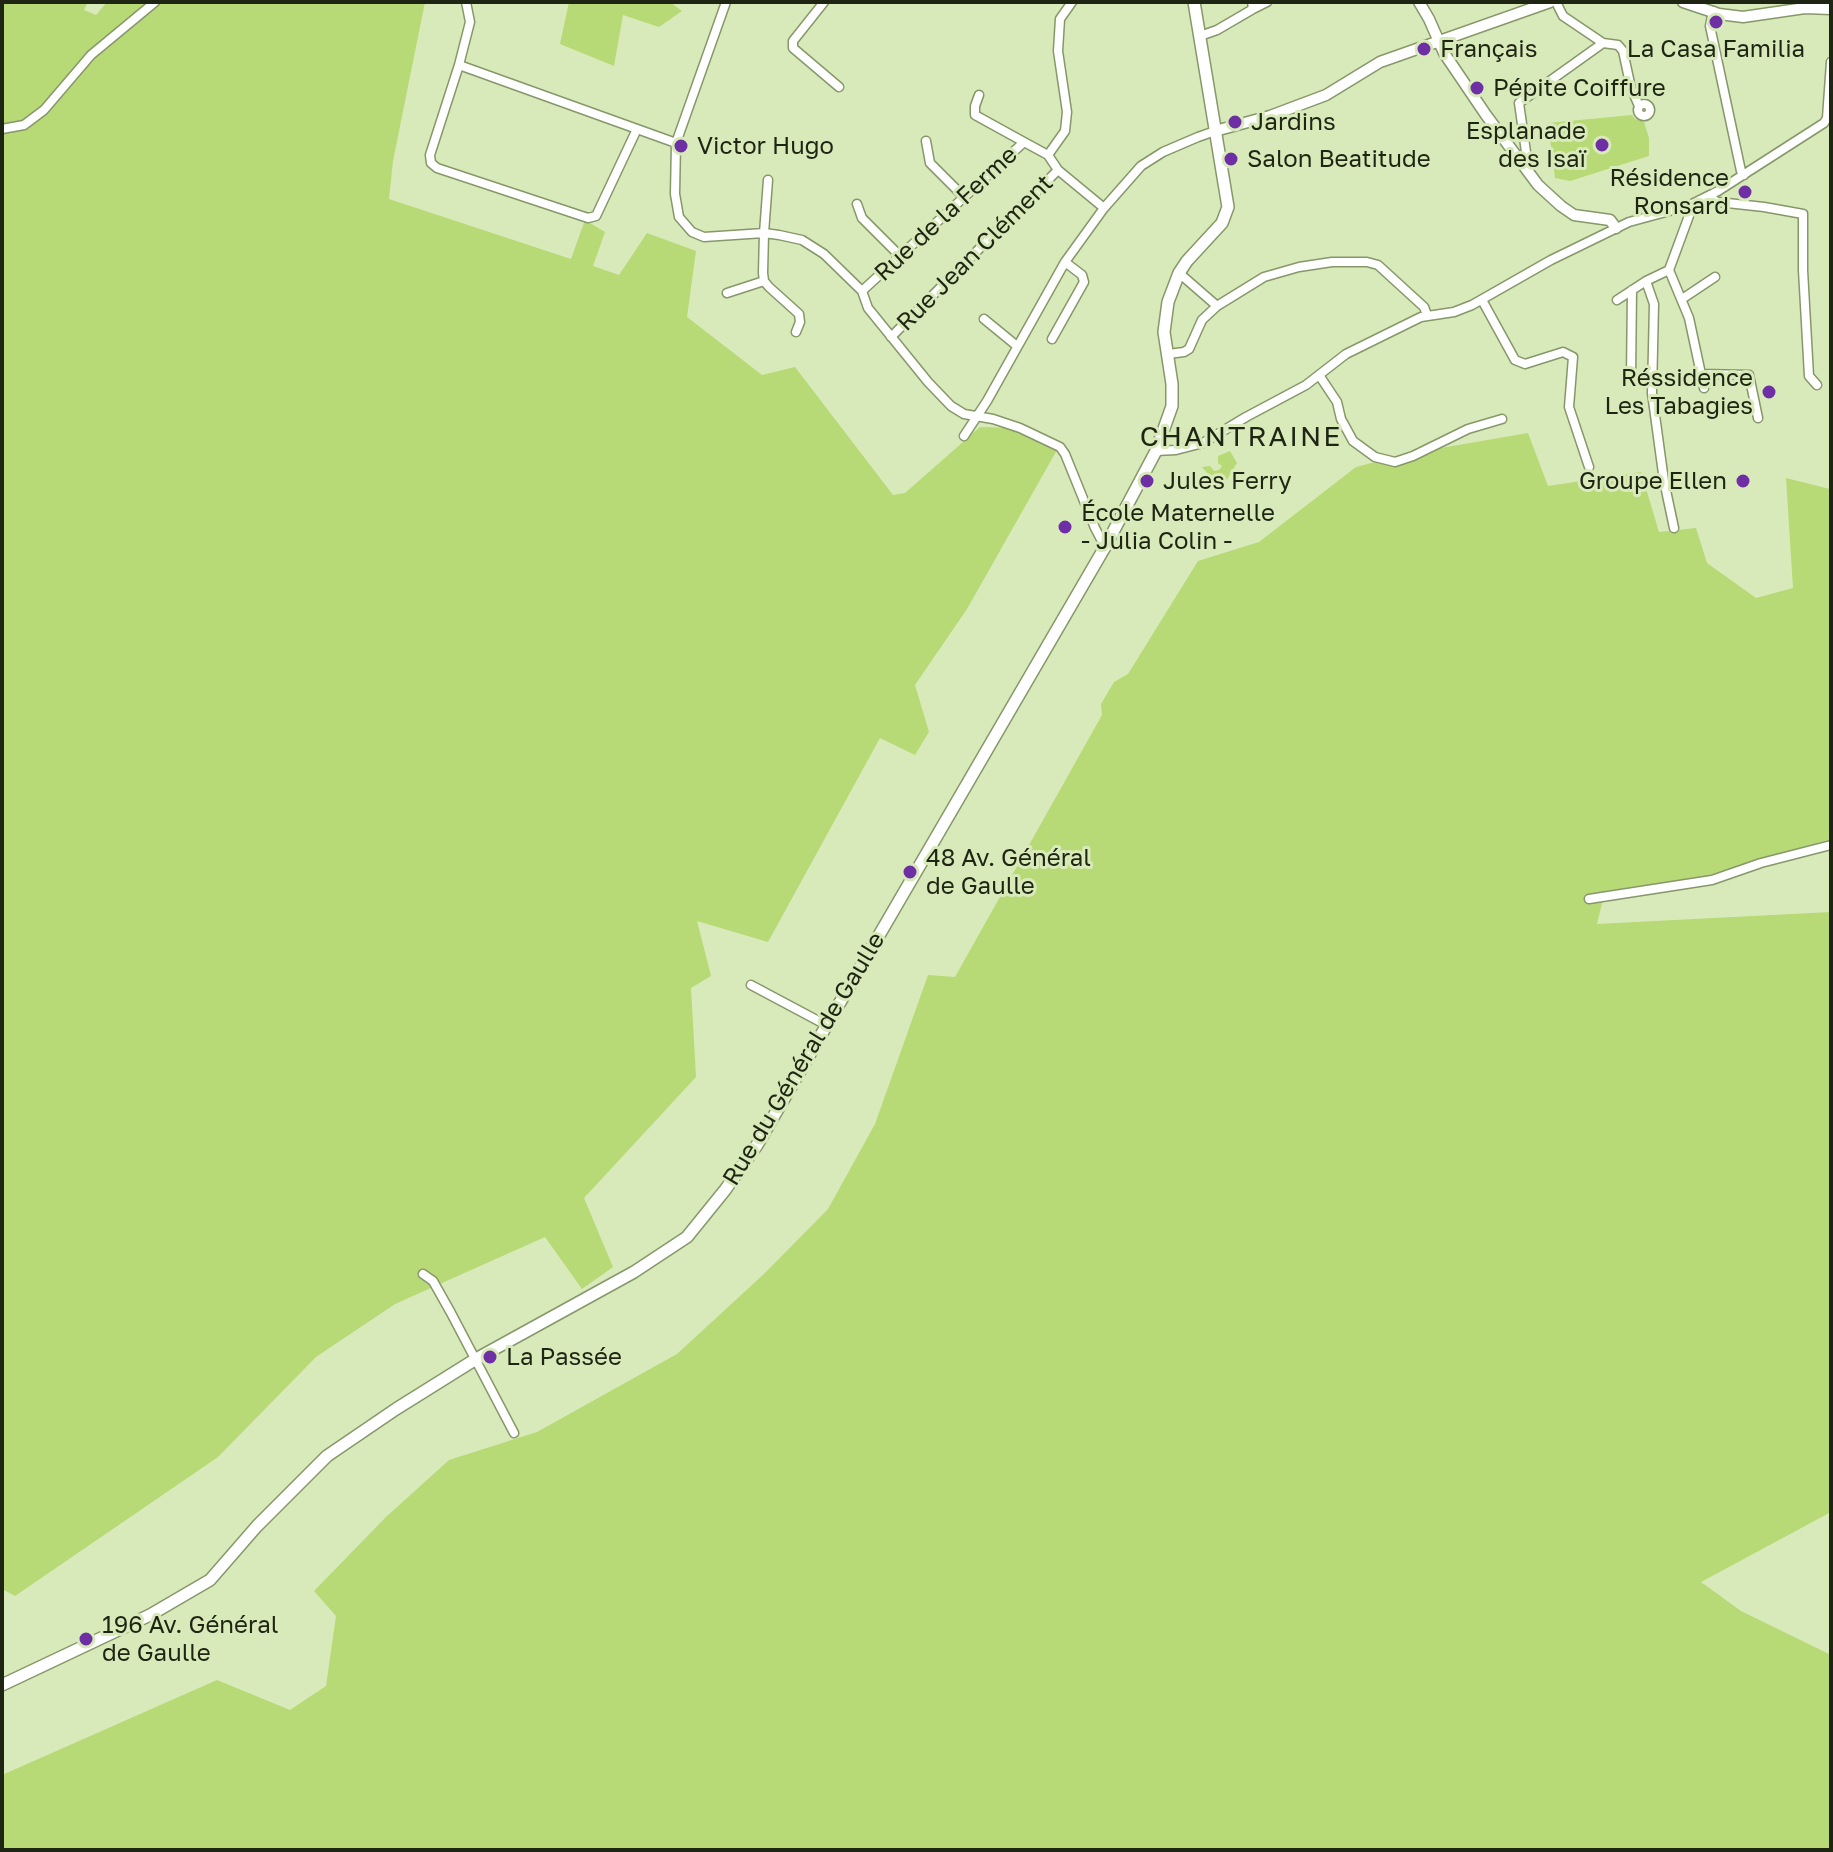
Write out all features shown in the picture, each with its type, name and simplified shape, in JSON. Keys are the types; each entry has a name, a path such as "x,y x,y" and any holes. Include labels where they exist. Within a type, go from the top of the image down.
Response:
{"main road":[{"name":"Rue du Général de Gaulle","path":"2,1685 150,1615 210,1580 257,1526 327,1456 476,1359 634,1272 687,1237 757,1145 1105,547 1156,451 1172,406 1164,332 1168,302 1179,273 1227,213 1227,197 1194,2"}],"street":[{"path":"2,129 24,125 44,110 91,55 155,2"},
{"path":"466,2 470,22 430,155 431,163 437,168 588,218 596,216 637,129"},
{"name":"Rue Jean Clément","path":"726,2 676,143 675,194 679,217 692,232 704,237 779,235 804,242 824,254 862,291 868,308 951,406 964,414 1020,428 1060,447 1105,547"},
{"path":"824,2 793,41 793,48 839,87"},
{"path":"1048,155 1065,131 1067,112 1058,51 1060,19 1072,2"},
{"path":"1200,36 1217,30 1253,6 1267,2"},
{"path":"1419,2 1444,53 1542,190 1574,215 1610,220 1616,228"},
{"path":"964,436 1065,262 1104,208 1141,166 1163,152 1198,137 1270,116 1326,95 1380,62 1550,2"},
{"path":"1556,2 1563,16 1603,43 1618,45 1623,51 1631,88 1639,106"},
{"path":"1683,2 1729,16 1743,17 1804,5 1831,9"},
{"path":"1713,11 1710,26 1744,175"},
{"path":"1529,173 1519,103 1603,43"},
{"path":"1156,451 1203,443 1306,385 1346,354 1421,317 1454,312 1629,222 1688,206 1714,193 1824,123 1827,118 1831,62"},
{"path":"459,65 676,143"},
{"path":"979,95 975,115 1024,142"},
{"path":"926,141 930,163 963,196"},
{"name":"Rue de la Ferme","path":"862,291 1024,142 1048,155 1058,170 1104,208"},
{"name":"Rue Jean Clément","path":"891,337 1058,170"},
{"path":"768,180 764,281 799,314 796,332"},
{"path":"1714,193 1714,200 1724,203 1803,214 1809,376 1817,385"},
{"path":"857,204 862,218 901,257"},
{"path":"1617,300 1669,270 1690,213 1688,206"},
{"path":"1168,354 1189,349 1202,320 1217,306 1264,277 1332,262 1355,261 1378,265 1424,307 1427,315"},
{"path":"1052,339 1084,282 1082,275 1065,262"},
{"path":"1669,270 1689,318 1704,388"},
{"path":"1179,273 1217,306"},
{"path":"1682,299 1715,277"},
{"path":"727,293 764,281"},
{"path":"1646,281 1654,304 1652,393 1674,528"},
{"path":"1631,377 1632,290"},
{"path":"1482,300 1515,360 1525,364 1563,352 1573,357 1569,407 1589,467"},
{"path":"984,319 1017,346"},
{"path":"1701,374 1749,375 1758,418"},
{"path":"1319,375 1337,402 1341,419 1353,441 1375,457 1395,462 1468,429 1502,419"},
{"path":"1589,899 1712,880 1761,863 1831,845"},
{"path":"751,985 828,1026"},
{"path":"423,1274 433,1281 514,1433"}],"green space":[{"path":"2,2 88,2 84,10 96,15 107,2 425,2 393,161 389,199 571,259 585,220 605,232 593,266 619,275 647,233 696,251 687,317 762,375 795,367 893,495 905,493 980,427 1017,428 1057,450 967,609 915,685 929,732 915,755 880,738 768,942 697,921 711,976 691,988 696,1077 584,1198 613,1267 582,1289 545,1237 395,1304 316,1357 218,1457 15,1596 2,1589"},
{"path":"569,2 670,2 682,11 659,27 623,15 614,66 560,44"},
{"path":"1632,115 1644,122 1649,138 1649,156 1570,181 1555,178 1548,123"},
{"path":"1528,433 1548,486 1641,472 1659,532 1696,528 1707,563 1756,598 1793,588 1786,478 1830,489 1831,839 1699,878 1605,891 1597,924 1831,912 1831,1512 1701,1582 1741,1611 1831,1655 1831,1850 2,1850 2,1775 217,1680 290,1710 326,1686 336,1616 314,1591 386,1517 449,1460 537,1432 677,1354 765,1273 828,1209 875,1124 928,975 955,977 1102,715 1101,704 1114,682 1128,674 1198,561 1259,542 1356,467 1406,454"},
{"path":"1230,451 1237,463 1222,491 1202,467 1219,470 1222,466 1218,463 1218,456"}],"place":[{"name":"La Casa Familia","path":"1716,22"},
{"name":"Français","path":"1424,49"},
{"name":"Pépite Coiffure","path":"1477,88"},
{"name":"Jardins","path":"1235,122"},
{"name":"Esplanade des Isaï","path":"1602,145"},
{"name":"Victor Hugo","path":"681,146"},
{"name":"Salon Beatitude","path":"1231,159"},
{"name":"Résidence Ronsard","path":"1745,192"},
{"name":"Réssidence Les Tabagies","path":"1769,392"},
{"name":"Jules Ferry","path":"1147,481"},
{"name":"Groupe Ellen","path":"1743,481"},
{"name":"École Maternelle - Julia Colin -","path":"1065,527"},
{"name":"48 Av. Général de Gaulle","path":"910,872"},
{"name":"La Passée","path":"490,1357"},
{"name":"196 Av. Général de Gaulle","path":"86,1639"}],"district":[{"name":"CHANTRAINE","path":"1241,437"}]}
